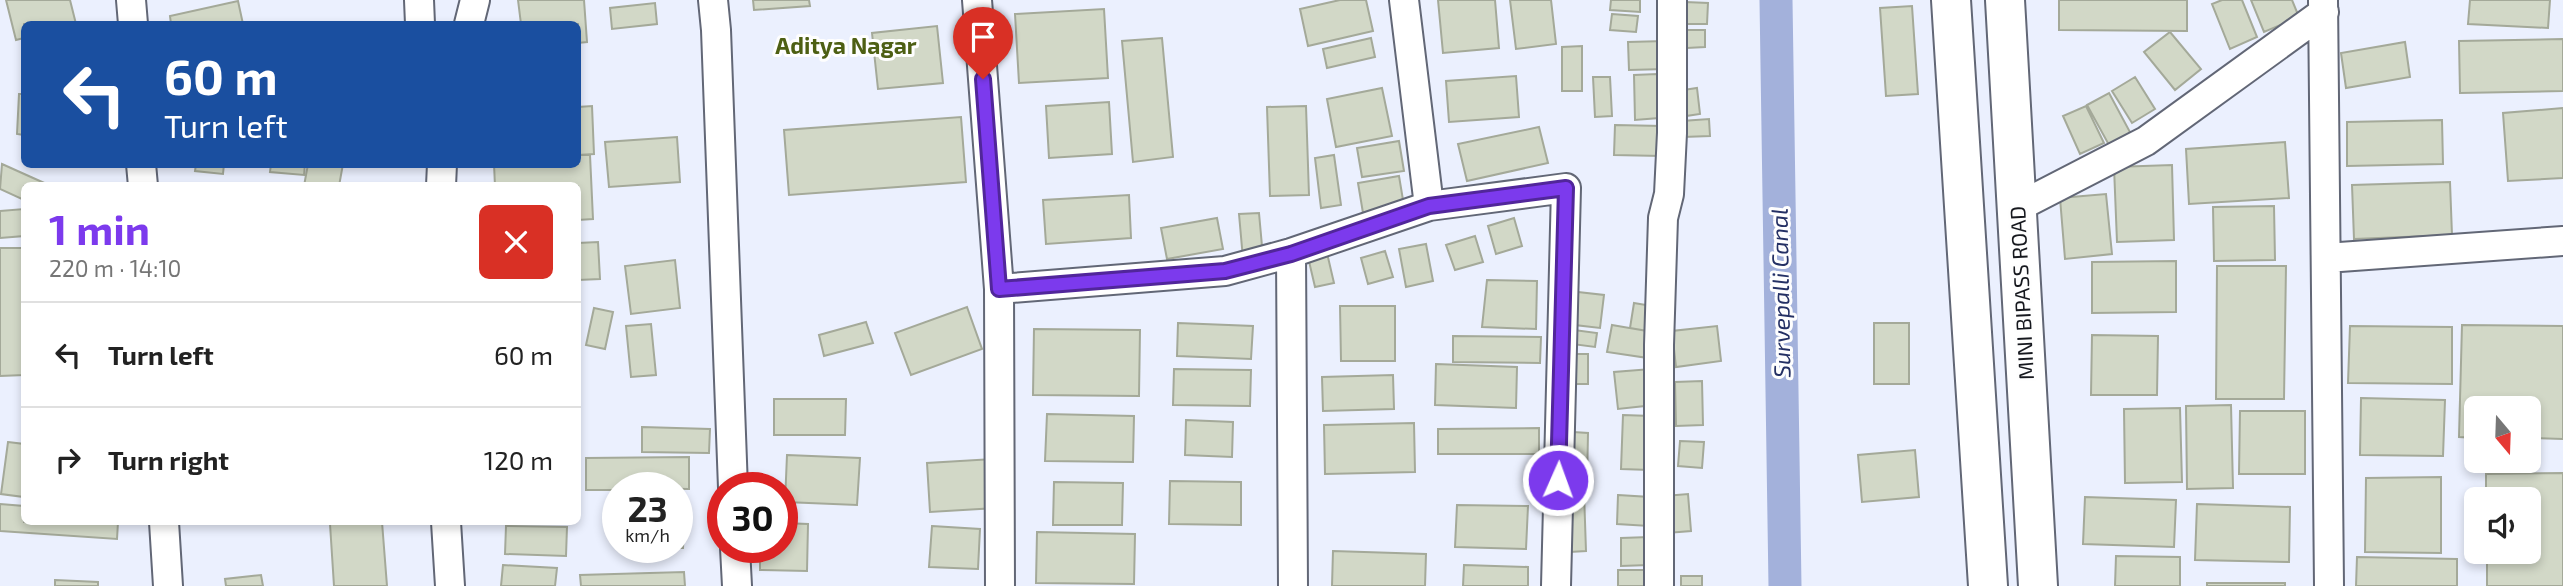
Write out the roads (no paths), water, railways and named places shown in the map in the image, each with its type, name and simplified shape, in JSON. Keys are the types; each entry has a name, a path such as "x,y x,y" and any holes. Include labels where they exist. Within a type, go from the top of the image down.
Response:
{"main road":[{"path":"1951,0 1988,586"},
{"name":"MINI BIPASS ROAD","path":"2005,0 2038,586"}],"street":[{"path":"131,0 132,21"},
{"path":"419,0 419,21"},
{"path":"470,21 475,0"},
{"path":"713,0 732,472"},
{"path":"977,0 999,289 1000,586"},
{"path":"1404,0 1429,206"},
{"path":"1659,586 1659,345 1663,218 1669,194 1672,133 1672,0"},
{"path":"2016,208 2146,141 2324,6"},
{"path":"2324,6 2329,586"},
{"path":"999,289 1225,271 1291,254 1429,206 1566,188 1556,586"},
{"path":"2326,258 2563,241"},
{"path":"1291,254 1293,586"},
{"path":"164,525 168,586"},
{"path":"446,525 450,586"},
{"path":"736,563 737,586"}],"waterway":[{"name":"Survepalli Canal","path":"1776,0 1785,586"}],"district":[{"name":"Aditya Nagar","path":"846,45"}]}
